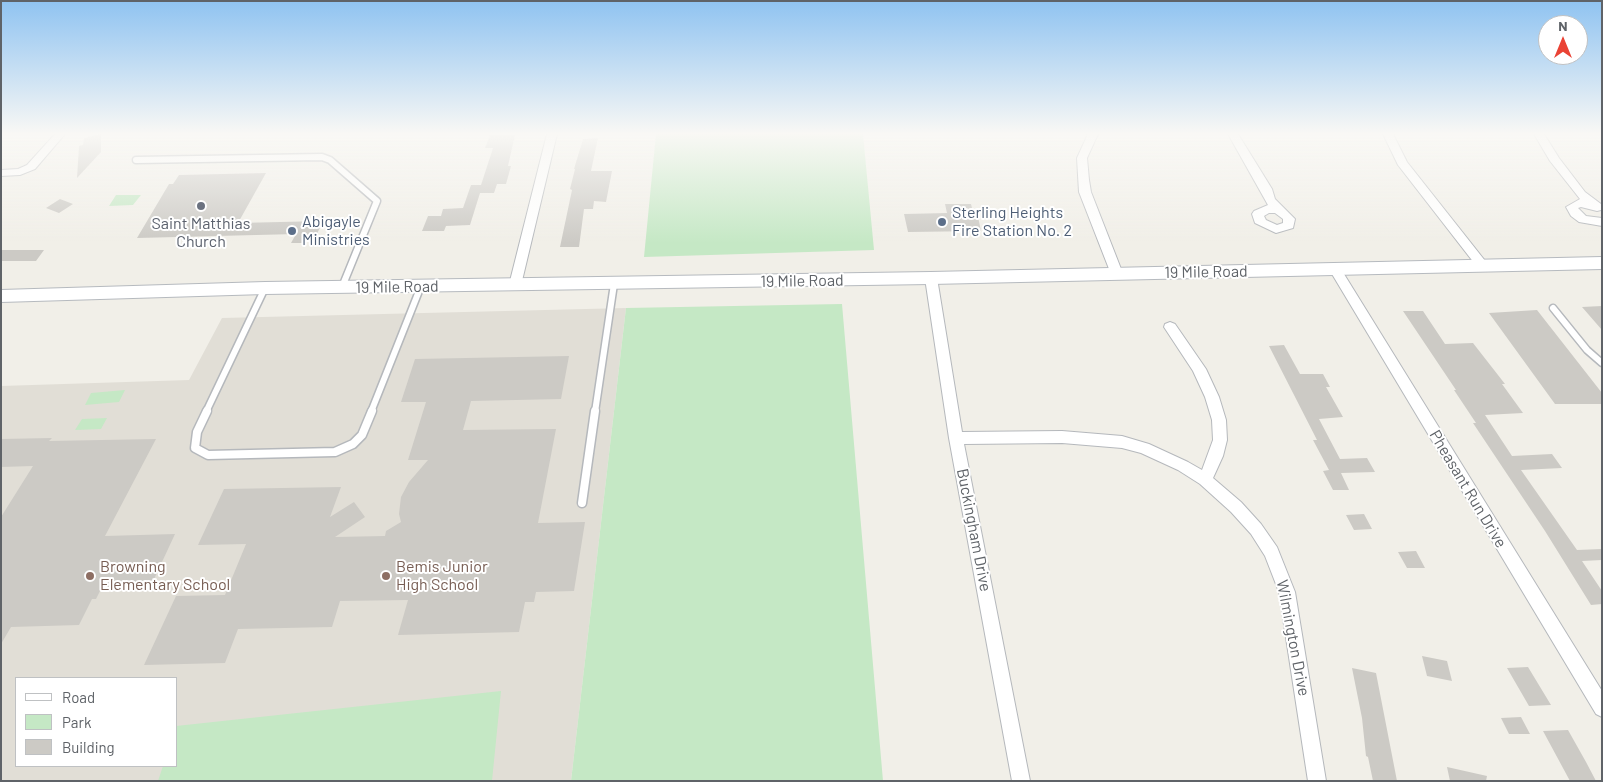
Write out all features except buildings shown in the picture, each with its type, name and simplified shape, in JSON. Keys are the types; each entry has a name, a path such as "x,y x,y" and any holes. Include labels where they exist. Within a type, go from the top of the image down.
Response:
{"street":[{"path":"1,173 23,170"},
{"path":"515,285 543,170"},
{"path":"1083,170 1085,192 1117,274"},
{"path":"1255,170 1266,189 1266,205 1258,214 1259,220 1266,226 1276,229 1289,225 1289,219 1283,212 1266,205"},
{"path":"1409,170 1482,265"},
{"path":"1561,170 1578,199 1599,208"},
{"path":"1578,199 1572,207 1578,216 1589,221 1602,222"},
{"name":"19 Mile Road","path":"1,296 265,288 614,284 1602,263"},
{"name":"Pheasant Run Drive","path":"1336,269 1602,708"},
{"name":"Buckingham Drive","path":"931,278 956,438 1021,781"},
{"path":"1170,327 1199,369 1212,398 1219,420 1220,440 1216,456 1205,480"},
{"name":"Wilmington Drive","path":"956,438 1062,437 1113,440 1144,448 1166,457 1205,480 1236,507 1256,530 1271,552 1287,592 1317,781"}],"lane":[{"path":"342,170 378,201 342,287"},
{"path":"582,503 614,284"},
{"path":"265,288 197,432 195,448 208,455 335,452 353,444 362,435 421,286"},
{"path":"1553,308 1587,350 1602,363"}],"shaded area":[{"name":"Bemis Junior High School","path":"626,308 571,781 1,781 1,386 189,380 222,318"}],"green space":[{"path":"652,170 866,170 874,250 644,257"},
{"path":"116,195 141,195 133,205 109,206"},
{"path":"842,304 883,781 571,781 626,308"},
{"path":"125,390 119,402 85,405 91,393"},
{"path":"107,418 101,429 75,430 82,419"},
{"path":"501,691 492,781 158,781 163,767 178,767 178,726"}],"place":[{"name":"Saint Matthias Church","path":"201,206"},
{"name":"Sterling Heights Fire Station No. 2","path":"942,222"},
{"name":"Abigayle Ministries","path":"292,231"},
{"name":"Browning Elementary School","path":"90,576"},
{"name":"Bemis Junior High School","path":"386,576"}]}
